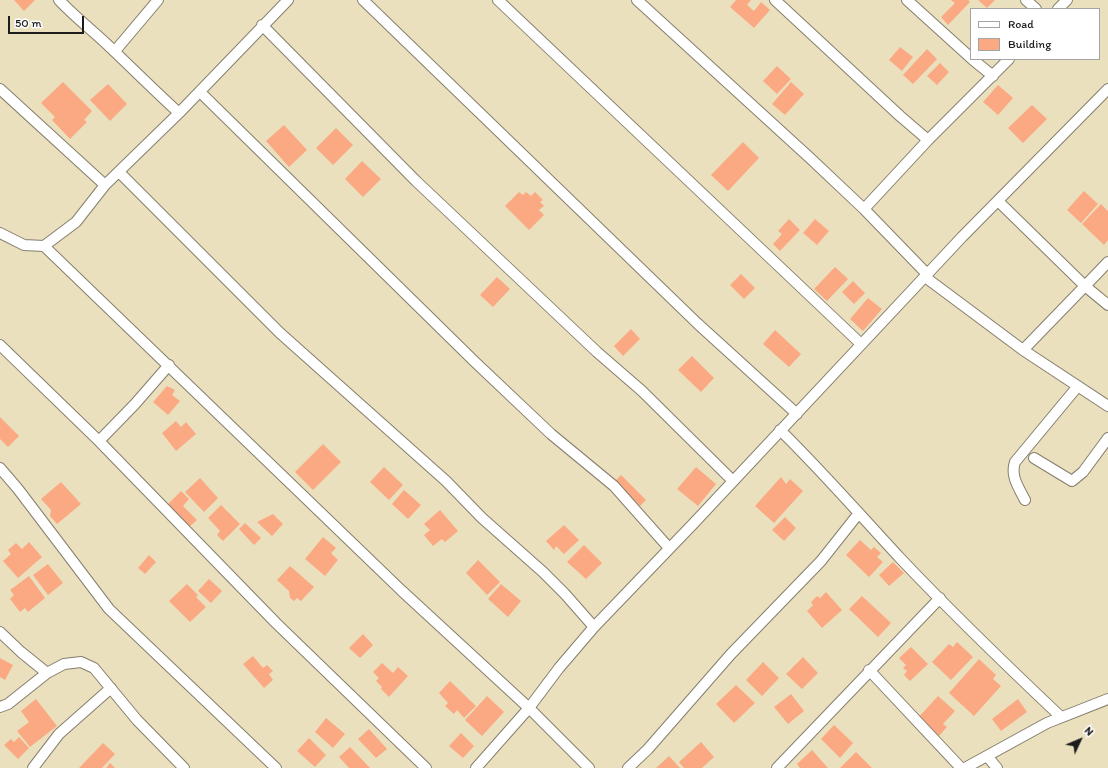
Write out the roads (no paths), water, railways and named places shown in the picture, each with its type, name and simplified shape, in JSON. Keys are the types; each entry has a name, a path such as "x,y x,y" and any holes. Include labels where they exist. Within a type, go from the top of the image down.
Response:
{"street":[{"path":"59,0 152,89 180,113"},
{"path":"114,51 158,0"},
{"path":"0,233 24,245 44,246 76,222 105,185 180,113 262,25 288,0"},
{"path":"363,0 698,324 797,414"},
{"path":"498,0 861,344"},
{"path":"637,0 864,210 927,274 925,277"},
{"path":"776,0 900,116 928,140"},
{"path":"907,0 970,58"},
{"path":"1026,0 1035,8"},
{"path":"1059,8 1066,0"},
{"path":"262,25 416,180 597,352 642,392 733,481"},
{"path":"972,60 993,76"},
{"path":"864,210 928,140 1008,60"},
{"path":"0,89 105,185"},
{"path":"476,768 529,708 559,668 594,627 925,277 1108,89"},
{"path":"200,92 491,377 551,434 614,486 669,548"},
{"path":"119,172 280,333 446,481 482,518 544,572 594,627"},
{"path":"998,201 1085,286 1108,305"},
{"path":"44,246 402,590 529,708 589,768"},
{"path":"1022,350 1108,262"},
{"path":"925,277 1022,350 1108,406"},
{"path":"0,345 99,441 276,623 426,768"},
{"path":"99,441 135,404 169,365"},
{"path":"1025,500 1013,472 1015,462 1078,386"},
{"path":"780,430 813,462 973,634 1061,717"},
{"path":"1034,458 1072,481 1083,472 1108,438"},
{"path":"0,468 18,489 109,609 276,768"},
{"path":"628,768 648,749 731,654 821,561 859,513"},
{"path":"777,768 869,670 940,598"},
{"path":"0,632 21,652 47,673"},
{"path":"0,707 8,704 47,673 64,664 81,662 94,668 137,720 180,767"},
{"path":"869,670 962,768"},
{"path":"33,768 59,734 111,688"},
{"path":"965,768 1061,717 1108,699"},
{"path":"987,756 997,768"}]}
